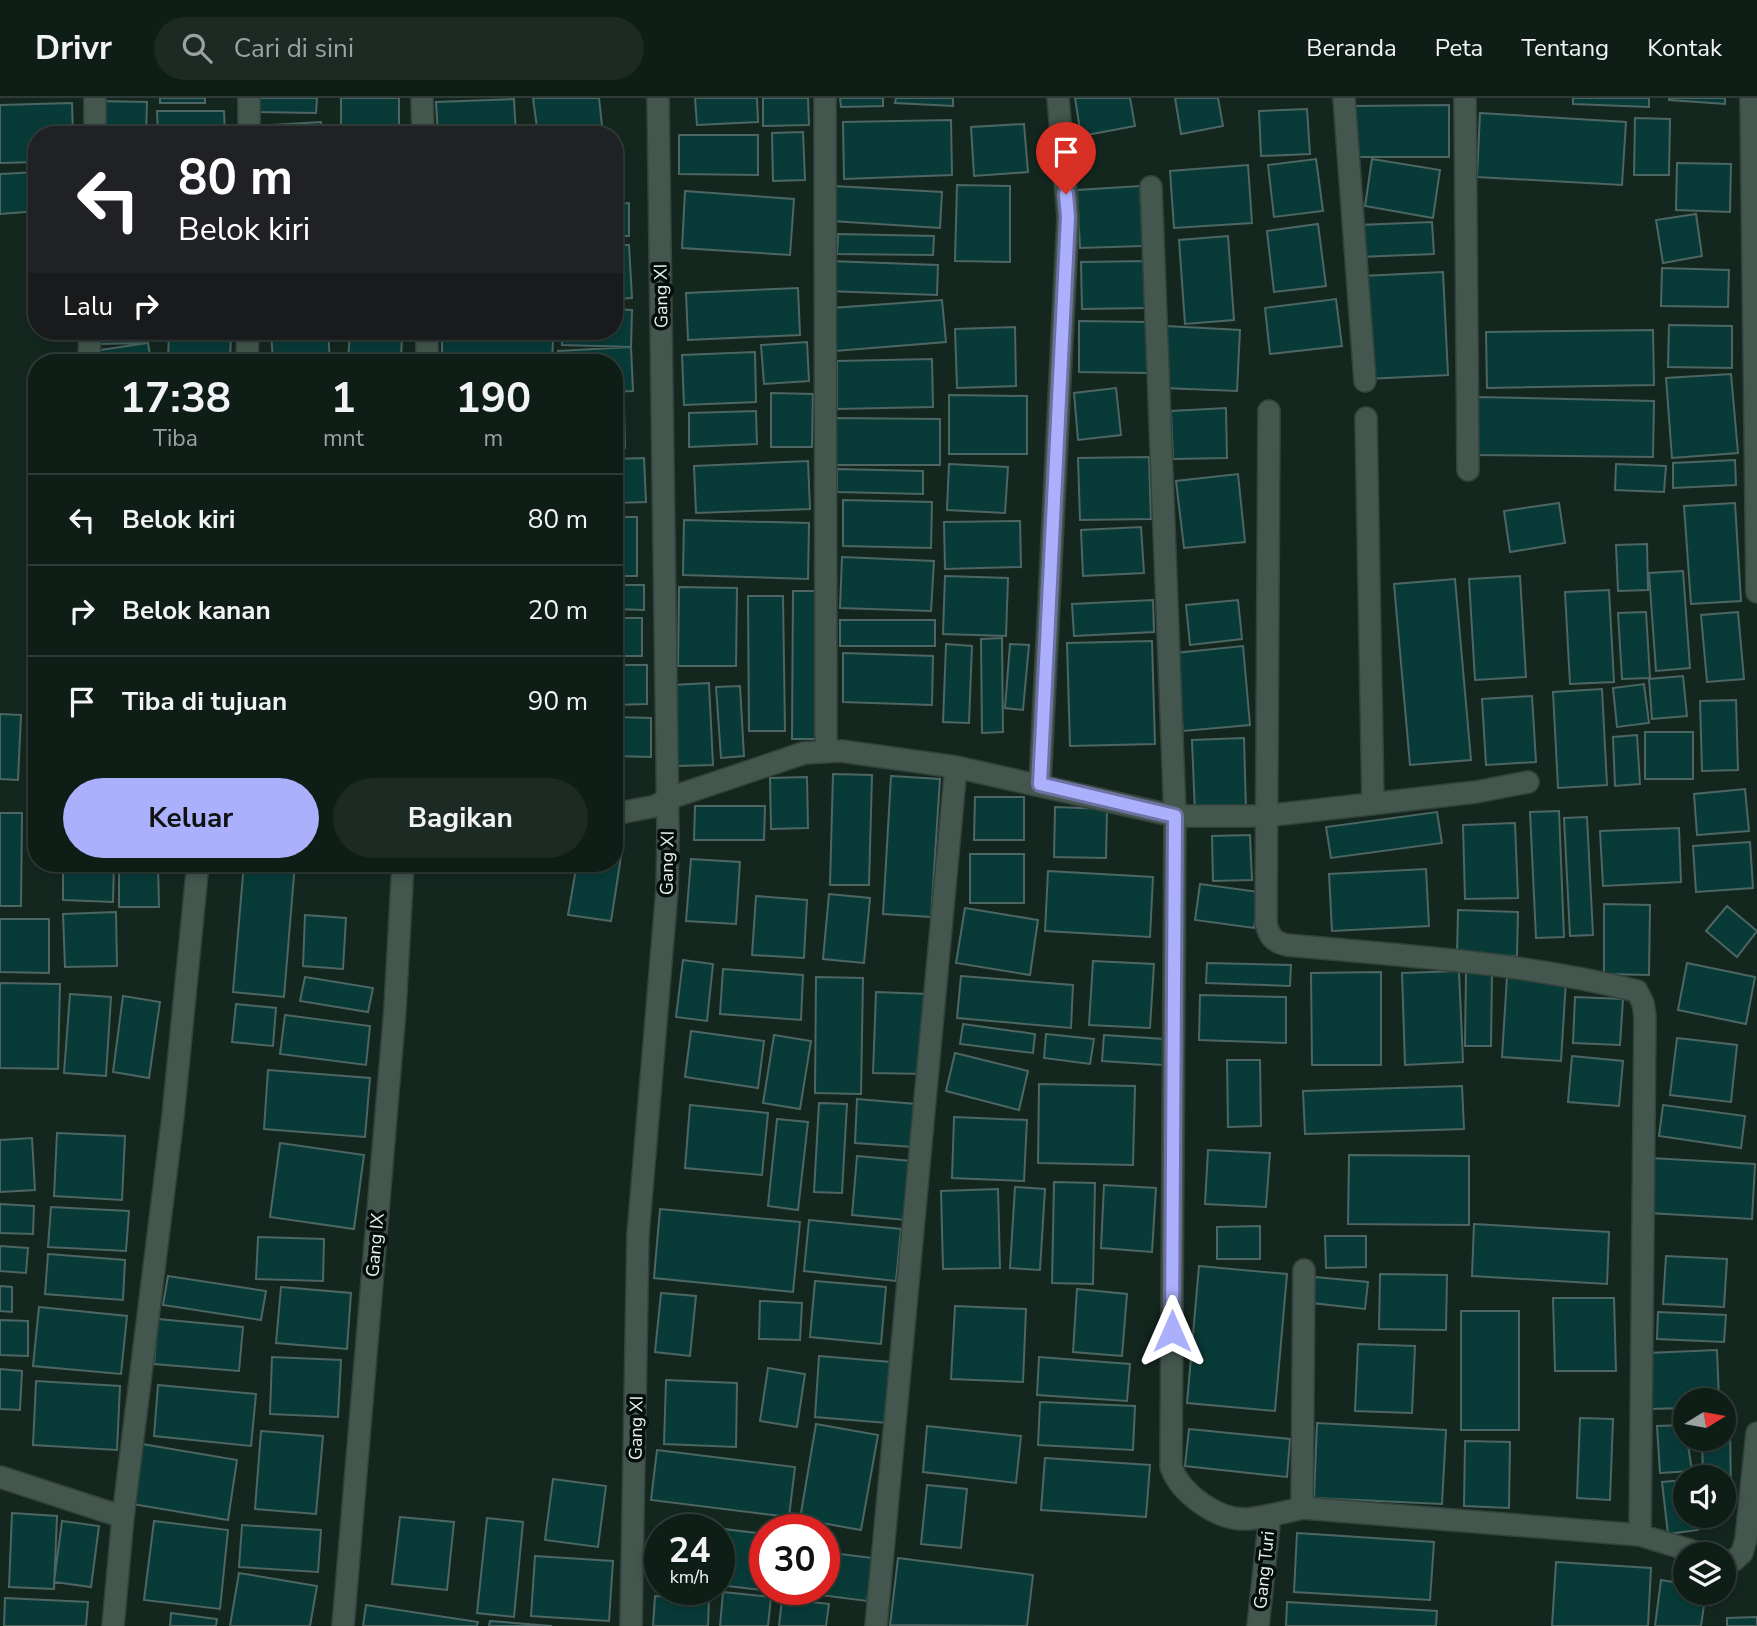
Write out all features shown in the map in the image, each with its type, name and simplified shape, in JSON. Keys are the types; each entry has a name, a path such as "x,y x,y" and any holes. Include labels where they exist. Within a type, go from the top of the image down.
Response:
{"street":[{"path":"94,126 95,98"},
{"path":"249,98 249,126"},
{"path":"422,98 423,126"},
{"name":"Gang XI","path":"631,1626 638,1235 667,890 658,98"},
{"path":"825,98 826,751"},
{"path":"1040,784 1068,217 1058,98"},
{"path":"1344,98 1365,381"},
{"path":"1465,98 1468,470"},
{"path":"1751,98 1757,592"},
{"path":"1151,187 1175,816 1171,1467 1175,1479 1195,1501 1245,1519 1302,1508 1640,1535 1673,1545"},
{"path":"1269,411 1265,816 1266,923 1269,936 1278,943 1572,974 1637,991 1643,1003 1640,1535"},
{"path":"1366,418 1373,804"},
{"path":"623,812 656,806 667,799 804,753 826,751 956,767 1175,816 1265,816 1476,792 1528,782"},
{"path":"876,1626 956,767"},
{"path":"113,1626 123,1517 173,1116 194,872"},
{"name":"Gang IX","path":"343,1626 395,1009 403,872"},
{"path":"1302,1508 1304,1270"},
{"path":"1736,1558 1742,1553 1746,1539 1757,1433"},
{"path":"0,1476 123,1517"},
{"name":"Gang Turi","path":"1258,1626 1270,1515"}],"building":[{"path":"160,98 205,98 205,103 160,103"},
{"path":"258,98 317,98 316,113 258,112"},
{"path":"341,98 399,98 399,126 341,126"},
{"path":"533,98 599,98 602,126 537,126"},
{"path":"695,98 757,98 758,122 697,125"},
{"path":"763,98 808,98 809,125 763,126"},
{"path":"840,98 883,98 883,106 841,107"},
{"path":"896,98 953,98 953,106 895,103"},
{"path":"1075,98 1130,98 1135,126 1081,136"},
{"path":"1175,98 1218,98 1223,126 1181,134"},
{"path":"1573,98 1649,98 1649,107 1573,104"},
{"path":"1725,98 1725,104 1669,100"},
{"path":"514,99 516,126 437,126 436,102"},
{"path":"99,101 147,102 146,126 99,126"},
{"path":"72,103 73,126 28,126 28,162 0,163 0,105"},
{"path":"1449,105 1449,157 1354,157 1354,106"},
{"path":"1307,109 1310,154 1261,156 1259,111"},
{"path":"157,111 224,111 225,126 158,126"},
{"path":"1480,113 1626,122 1622,185 1477,177"},
{"path":"1635,118 1670,119 1669,175 1634,175"},
{"path":"951,120 952,175 844,179 843,122"},
{"path":"321,122 321,126 272,126"},
{"path":"1024,124 1028,172 974,176 971,127"},
{"path":"803,132 805,180 773,181 772,133"},
{"path":"679,135 758,135 758,175 679,174"},
{"path":"1316,159 1323,211 1274,217 1268,165"},
{"path":"1372,159 1440,170 1433,218 1365,206"},
{"path":"1677,163 1731,164 1730,212 1676,210"},
{"path":"1248,165 1252,223 1174,228 1170,171"},
{"path":"28,172 28,212 0,214 0,174"},
{"path":"957,185 1010,186 1010,262 955,261"},
{"path":"834,186 942,192 940,228 832,221"},
{"path":"1140,186 1143,246 1080,248 1077,190"},
{"path":"685,191 794,199 790,255 682,248"},
{"path":"623,203 629,203 629,236 623,236"},
{"path":"1696,214 1702,256 1663,263 1656,220"},
{"path":"1432,222 1434,254 1359,257 1358,225"},
{"path":"1318,224 1326,286 1274,292 1267,231"},
{"path":"838,234 934,236 933,255 837,254"},
{"path":"1228,236 1234,320 1185,324 1179,240"},
{"path":"623,245 629,245 632,298 623,298"},
{"path":"829,261 938,265 937,295 827,291"},
{"path":"1148,261 1150,308 1082,309 1081,262"},
{"path":"1662,268 1729,270 1728,307 1661,306"},
{"path":"1443,272 1448,375 1367,379 1362,276"},
{"path":"798,288 800,335 688,340 686,293"},
{"path":"1336,299 1342,346 1270,354 1265,308"},
{"path":"942,300 946,342 835,351 832,308"},
{"path":"623,310 632,310 631,347 562,345 562,340 623,340"},
{"path":"1079,321 1147,322 1147,373 1079,372"},
{"path":"1669,325 1732,326 1732,368 1668,367"},
{"path":"1166,326 1240,330 1237,391 1164,388"},
{"path":"1015,327 1016,386 957,388 955,329"},
{"path":"1653,330 1654,385 1487,388 1486,332"},
{"path":"98,340 148,340 148,343 98,344"},
{"path":"169,340 231,340 230,354 168,354"},
{"path":"272,340 329,340 329,354 272,354"},
{"path":"349,340 402,340 401,354 349,354"},
{"path":"442,340 553,340 552,354 442,354"},
{"path":"807,342 809,381 764,384 761,345"},
{"path":"148,343 150,354 93,354 93,351"},
{"path":"631,347 633,391 623,392 623,354 558,354 558,351"},
{"path":"755,352 756,402 684,405 682,355"},
{"path":"932,359 933,407 837,409 837,361"},
{"path":"1731,374 1738,453 1672,458 1666,378"},
{"path":"1116,388 1121,435 1078,440 1074,393"},
{"path":"771,393 813,394 812,447 771,447"},
{"path":"949,395 1027,396 1027,454 949,454"},
{"path":"1476,397 1654,401 1653,457 1475,455"},
{"path":"623,407 624,407 623,448"},
{"path":"1226,408 1227,458 1173,459 1171,411"},
{"path":"756,411 757,444 689,447 689,413"},
{"path":"832,418 940,419 940,465 832,465"},
{"path":"1149,457 1151,519 1080,520 1078,458"},
{"path":"644,458 646,502 623,503 623,459"},
{"path":"1735,460 1736,485 1673,488 1673,463"},
{"path":"808,461 810,509 696,513 694,466"},
{"path":"949,464 1008,467 1005,513 947,510"},
{"path":"1616,464 1666,466 1664,492 1615,490"},
{"path":"837,469 923,471 923,494 837,492"},
{"path":"1238,474 1245,542 1184,548 1176,481"},
{"path":"843,500 932,502 931,548 843,546"},
{"path":"1559,503 1565,543 1510,552 1504,511"},
{"path":"1735,503 1741,601 1691,604 1684,506"},
{"path":"623,517 637,517 637,576 623,576"},
{"path":"684,520 809,523 808,579 683,575"},
{"path":"1020,521 1021,567 945,569 944,522"},
{"path":"1141,527 1144,573 1083,576 1081,530"},
{"path":"1647,544 1648,590 1618,591 1616,545"},
{"path":"842,557 934,561 931,611 840,608"},
{"path":"1683,571 1690,668 1656,671 1649,573"},
{"path":"945,576 1008,578 1006,636 943,634"},
{"path":"1520,576 1526,677 1475,680 1469,579"},
{"path":"1455,579 1471,760 1410,765 1394,584"},
{"path":"623,585 644,585 644,610 623,609"},
{"path":"679,587 737,588 736,666 678,666"},
{"path":"1609,590 1614,682 1570,684 1565,592"},
{"path":"793,591 815,591 816,739 792,739"},
{"path":"748,596 783,596 785,731 749,731"},
{"path":"1153,600 1154,632 1074,636 1072,604"},
{"path":"1238,600 1242,639 1190,645 1186,605"},
{"path":"1646,612 1650,678 1622,679 1618,613"},
{"path":"1738,612 1744,679 1707,682 1701,615"},
{"path":"623,618 642,618 642,656 623,656"},
{"path":"840,620 935,620 935,646 840,646"},
{"path":"1002,638 1003,732 982,733 981,639"},
{"path":"1152,641 1155,744 1070,746 1067,643"},
{"path":"946,644 972,646 969,723 943,722"},
{"path":"1010,644 1029,645 1023,710 1005,708"},
{"path":"1243,646 1250,725 1183,731 1175,653"},
{"path":"843,653 933,656 932,705 843,702"},
{"path":"623,665 647,665 647,704 623,705"},
{"path":"1683,676 1687,716 1652,719 1649,679"},
{"path":"709,683 713,765 676,766 672,685"},
{"path":"1644,684 1649,723 1617,727 1613,688"},
{"path":"740,686 744,756 721,758 716,687"},
{"path":"1602,689 1607,785 1558,788 1553,692"},
{"path":"1532,696 1536,762 1486,765 1482,699"},
{"path":"1736,700 1738,770 1702,771 1700,701"},
{"path":"0,714 21,715 18,780 0,779"},
{"path":"623,717 651,718 651,757 623,756"},
{"path":"1645,732 1693,732 1693,779 1645,779"},
{"path":"1637,735 1640,784 1615,786 1613,737"},
{"path":"1244,738 1246,810 1195,813 1192,740"},
{"path":"833,774 872,775 869,885 830,885"},
{"path":"891,776 940,779 931,917 883,914"},
{"path":"807,777 808,828 771,829 770,778"},
{"path":"1745,789 1749,831 1697,835 1694,794"},
{"path":"975,797 1024,797 1024,840 974,840"},
{"path":"695,806 765,806 764,840 694,840"},
{"path":"1055,807 1107,809 1106,858 1054,857"},
{"path":"1559,811 1564,937 1536,938 1530,812"},
{"path":"1437,812 1442,843 1331,858 1326,827"},
{"path":"0,813 22,813 21,906 0,906"},
{"path":"1587,817 1593,935 1570,936 1564,818"},
{"path":"1515,823 1518,898 1465,899 1463,825"},
{"path":"1679,828 1681,882 1603,886 1600,831"},
{"path":"1250,835 1252,880 1213,881 1212,836"},
{"path":"1750,842 1753,888 1696,892 1693,846"},
{"path":"970,854 1024,854 1024,903 970,903"},
{"path":"691,859 740,862 736,924 686,921"},
{"path":"1426,869 1429,926 1332,931 1329,874"},
{"path":"1048,871 1153,877 1150,937 1045,931"},
{"path":"63,872 114,872 113,902 63,900"},
{"path":"119,872 158,872 159,907 119,907"},
{"path":"243,872 294,872 284,997 233,992"},
{"path":"575,872 619,872 611,921 568,915"},
{"path":"1200,884 1259,892 1254,928 1195,920"},
{"path":"829,894 870,898 864,963 823,959"},
{"path":"756,896 807,900 804,958 752,955"},
{"path":"1604,904 1650,905 1649,975 1604,974"},
{"path":"1727,906 1757,931 1737,957 1706,931"},
{"path":"965,908 1038,920 1030,975 956,963"},
{"path":"1458,910 1518,912 1517,956 1457,955"},
{"path":"116,912 117,966 65,967 63,914"},
{"path":"305,915 346,918 343,969 303,966"},
{"path":"0,919 49,919 49,973 0,972"},
{"path":"683,960 713,964 707,1021 676,1017"},
{"path":"1093,961 1154,964 1150,1028 1089,1025"},
{"path":"1207,963 1291,965 1290,986 1206,983"},
{"path":"1687,963 1755,977 1746,1024 1678,1010"},
{"path":"723,969 803,975 801,1020 720,1014"},
{"path":"1459,971 1463,1062 1405,1065 1402,973"},
{"path":"1381,972 1381,1065 1312,1065 1311,973"},
{"path":"1466,972 1492,973 1491,1046 1465,1046"},
{"path":"961,976 1073,985 1071,1028 957,1018"},
{"path":"305,977 373,988 368,1012 300,1001"},
{"path":"816,977 863,978 861,1094 815,1093"},
{"path":"1507,977 1566,980 1561,1061 1502,1057"},
{"path":"0,983 60,984 58,1069 0,1068"},
{"path":"876,992 928,994 926,1074 873,1073"},
{"path":"70,994 111,997 106,1076 64,1073"},
{"path":"1200,995 1286,997 1286,1043 1199,1040"},
{"path":"123,996 160,1002 149,1078 113,1072"},
{"path":"1575,997 1623,999 1620,1045 1573,1043"},
{"path":"236,1004 276,1008 273,1046 232,1042"},
{"path":"285,1015 370,1026 366,1065 280,1054"},
{"path":"963,1024 1035,1034 1033,1053 960,1044"},
{"path":"691,1031 764,1041 758,1088 685,1077"},
{"path":"1046,1034 1094,1039 1090,1064 1044,1058"},
{"path":"774,1035 811,1041 800,1109 763,1103"},
{"path":"1104,1035 1164,1039 1163,1065 1102,1061"},
{"path":"1677,1038 1737,1045 1731,1102 1670,1095"},
{"path":"955,1053 1028,1071 1019,1110 946,1091"},
{"path":"1572,1056 1623,1061 1619,1106 1568,1102"},
{"path":"1227,1060 1260,1060 1261,1126 1228,1127"},
{"path":"268,1070 370,1078 365,1137 264,1129"},
{"path":"1039,1084 1135,1086 1133,1165 1038,1163"},
{"path":"1462,1086 1464,1129 1305,1134 1303,1091"},
{"path":"857,1099 916,1104 913,1147 855,1143"},
{"path":"819,1103 847,1104 842,1193 814,1192"},
{"path":"690,1105 768,1113 762,1175 685,1168"},
{"path":"1663,1105 1745,1116 1741,1148 1659,1136"},
{"path":"954,1117 1027,1120 1024,1181 952,1178"},
{"path":"777,1119 808,1122 798,1210 768,1206"},
{"path":"57,1133 125,1136 122,1200 54,1196"},
{"path":"32,1138 35,1190 0,1192 0,1140"},
{"path":"280,1143 364,1155 354,1229 270,1217"},
{"path":"1208,1150 1270,1153 1266,1207 1205,1204"},
{"path":"1349,1155 1469,1156 1469,1225 1348,1224"},
{"path":"857,1156 911,1161 906,1220 852,1215"},
{"path":"1651,1158 1755,1164 1752,1219 1649,1213"},
{"path":"1054,1182 1095,1183 1093,1284 1052,1283"},
{"path":"1104,1185 1156,1188 1152,1252 1101,1248"},
{"path":"1015,1187 1045,1189 1040,1270 1010,1268"},
{"path":"998,1189 1000,1268 943,1269 941,1191"},
{"path":"0,1204 34,1206 33,1234 0,1233"},
{"path":"51,1207 129,1211 126,1251 48,1247"},
{"path":"660,1209 800,1222 793,1292 654,1278"},
{"path":"809,1220 901,1229 896,1281 804,1271"},
{"path":"1474,1224 1609,1232 1607,1284 1472,1276"},
{"path":"1260,1226 1260,1259 1217,1259 1217,1227"},
{"path":"1325,1236 1366,1236 1366,1267 1326,1268"},
{"path":"258,1237 324,1239 323,1281 256,1279"},
{"path":"0,1246 28,1248 26,1273 0,1271"},
{"path":"48,1254 125,1260 123,1300 45,1294"},
{"path":"1666,1256 1727,1259 1724,1307 1663,1304"},
{"path":"1199,1266 1287,1274 1275,1411 1187,1403"},
{"path":"1380,1274 1447,1275 1446,1330 1379,1329"},
{"path":"168,1276 266,1291 261,1320 163,1305"},
{"path":"1315,1277 1368,1282 1365,1309 1312,1303"},
{"path":"815,1281 886,1287 881,1344 810,1337"},
{"path":"0,1286 12,1287 12,1312 0,1311"},
{"path":"281,1287 351,1293 347,1349 276,1343"},
{"path":"1077,1289 1127,1294 1122,1356 1073,1352"},
{"path":"661,1293 696,1296 690,1356 655,1352"},
{"path":"1553,1298 1614,1298 1616,1371 1555,1371"},
{"path":"760,1301 802,1303 800,1340 759,1339"},
{"path":"955,1306 1026,1309 1023,1382 951,1379"},
{"path":"39,1307 127,1316 121,1374 33,1366"},
{"path":"1461,1311 1519,1311 1519,1430 1461,1430"},
{"path":"1658,1312 1726,1315 1724,1342 1657,1339"},
{"path":"158,1319 243,1327 239,1371 154,1364"},
{"path":"0,1320 28,1321 28,1356 0,1355"},
{"path":"1358,1344 1415,1346 1412,1413 1355,1411"},
{"path":"1717,1350 1719,1388 1673,1388 1673,1408 1649,1409 1647,1353"},
{"path":"819,1356 891,1362 887,1423 815,1417"},
{"path":"272,1357 341,1360 338,1417 270,1414"},
{"path":"1039,1357 1130,1364 1127,1401 1037,1395"},
{"path":"768,1368 805,1374 797,1427 760,1421"},
{"path":"0,1369 22,1371 20,1410 0,1409"},
{"path":"666,1380 737,1383 736,1447 664,1444"},
{"path":"36,1381 120,1386 117,1450 33,1445"},
{"path":"158,1385 256,1394 251,1446 154,1436"},
{"path":"1040,1402 1135,1406 1133,1450 1038,1445"},
{"path":"1580,1418 1613,1419 1610,1500 1577,1498"},
{"path":"1317,1423 1446,1430 1442,1504 1314,1498"},
{"path":"816,1424 878,1435 861,1530 840,1526 840,1514 801,1514"},
{"path":"1673,1425 1673,1451 1689,1451 1691,1465 1673,1465 1673,1472 1660,1473 1657,1426"},
{"path":"927,1426 1021,1436 1016,1483 923,1472"},
{"path":"1189,1429 1290,1439 1287,1477 1185,1466"},
{"path":"261,1431 323,1436 316,1514 255,1509"},
{"path":"1465,1441 1510,1442 1509,1508 1464,1506"},
{"path":"142,1444 237,1460 228,1520 132,1504"},
{"path":"657,1450 795,1467 789,1514 765,1514 651,1500"},
{"path":"1702,1451 1730,1451 1731,1465 1703,1465"},
{"path":"1045,1458 1150,1465 1146,1517 1041,1510"},
{"path":"553,1479 606,1486 598,1547 545,1540"},
{"path":"1673,1481 1673,1528 1698,1530 1668,1534 1662,1482"},
{"path":"927,1485 967,1489 961,1548 921,1544"},
{"path":"12,1513 57,1516 54,1589 9,1587"},
{"path":"400,1517 454,1522 447,1590 392,1584"},
{"path":"487,1518 523,1522 514,1617 477,1613"},
{"path":"62,1521 99,1526 91,1587 54,1582"},
{"path":"154,1521 228,1530 220,1609 144,1600"},
{"path":"242,1525 321,1530 318,1572 239,1567"},
{"path":"735,1530 749,1532 749,1589 735,1587"},
{"path":"1297,1533 1434,1542 1430,1600 1294,1592"},
{"path":"840,1554 873,1558 867,1601 840,1598"},
{"path":"535,1556 613,1561 609,1621 531,1616"},
{"path":"898,1558 1033,1575 1027,1626 890,1625"},
{"path":"1556,1562 1651,1568 1648,1626 1552,1626"},
{"path":"239,1573 317,1586 310,1626 230,1626"},
{"path":"1661,1580 1673,1582 1673,1605 1704,1605 1701,1626 1655,1626"},
{"path":"735,1593 749,1595 749,1605 770,1605 768,1626 720,1626 722,1605 735,1605"},
{"path":"5,1598 88,1602 86,1626 4,1626"},
{"path":"1287,1602 1437,1611 1436,1626 1286,1626"},
{"path":"366,1605 478,1622 477,1626 363,1626"},
{"path":"654,1605 709,1605 708,1626 653,1626"},
{"path":"781,1605 829,1605 826,1626 779,1626"},
{"path":"171,1613 217,1619 216,1626 170,1626"},
{"path":"1757,1617 1757,1626 1727,1626 1727,1618"},
{"path":"490,1621 552,1626 489,1626"}],"route":[{"path":"1066,194 1068,217 1040,784 1175,816 1172,1331"}]}
